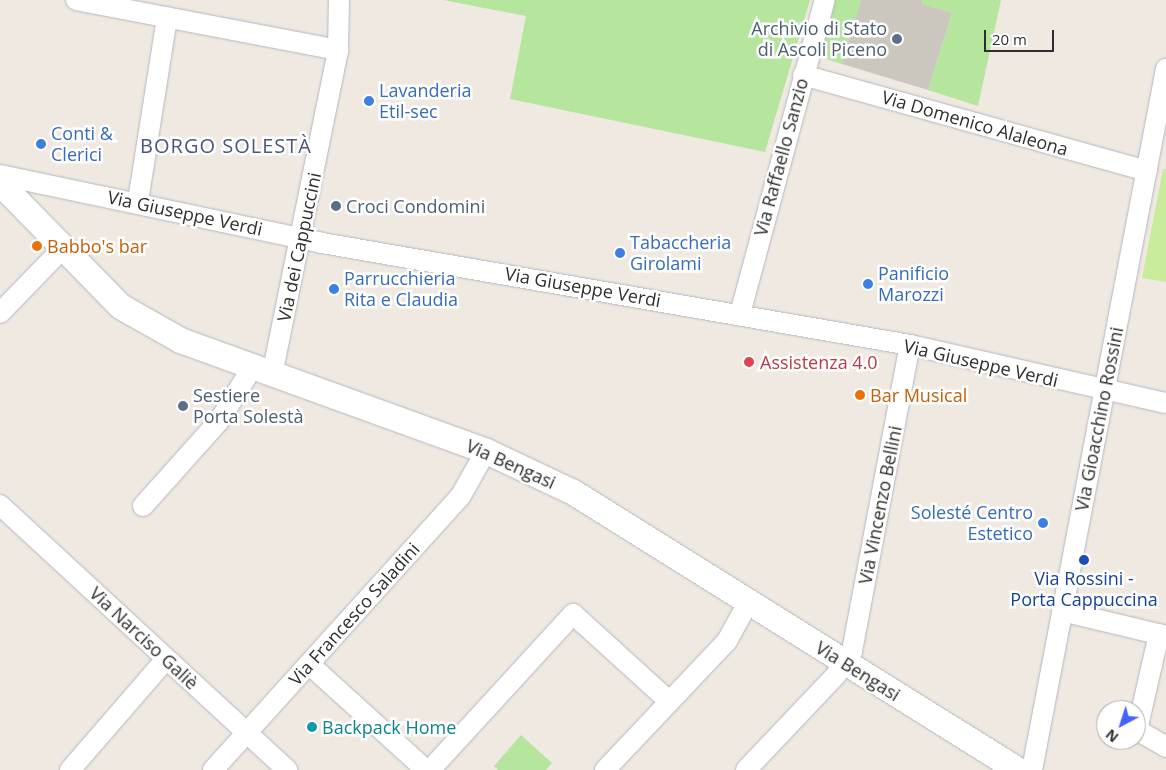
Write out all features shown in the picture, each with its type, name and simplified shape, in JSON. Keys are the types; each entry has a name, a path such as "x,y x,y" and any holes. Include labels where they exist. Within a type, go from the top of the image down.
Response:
{"street":[{"path":"76,0 338,50"},
{"name":"Via dei Cappuccini","path":"262,372 300,238 338,50 339,0"},
{"name":"Via Raffaello Sanzio","path":"740,314 802,75 825,0"},
{"path":"138,201 167,17"},
{"name":"Via Gioacchino Rossini","path":"1032,770 1166,69"},
{"name":"Via Domenico Alaleona","path":"802,75 1146,171"},
{"name":"Via Giuseppe Verdi","path":"0,176 138,201 300,238 910,345 1104,391 1166,403"},
{"name":"Via Bengasi","path":"0,183 62,250 120,306 180,340 262,372 486,451 588,500 845,664 1018,770"},
{"path":"0,313 62,250"},
{"name":"Via Vincenzo Bellini","path":"845,664 852,651 910,345"},
{"path":"143,506 262,372"},
{"name":"Via Francesco Saladini","path":"213,770 460,497 486,451"},
{"name":"Via Narciso Galiè","path":"0,505 287,770"},
{"path":"605,770 735,631 749,601"},
{"path":"1062,611 1162,635 1137,730 1166,747"},
{"path":"309,664 428,770 573,614 669,701"},
{"path":"70,770 166,658"},
{"path":"746,770 845,664"}],"green space":[{"path":"443,0 810,0 765,152 510,99 526,16"},
{"path":"832,0 861,0 842,64 814,55"},
{"path":"923,0 1001,0 978,106 928,90 952,13 922,4"},
{"path":"1163,169 1166,169 1166,282 1142,278"},
{"path":"521,735 552,763 546,770 498,770 494,766"}],"building":[{"name":"Archivio di Stato di Ascoli Piceno","path":"861,0 923,0 922,4 952,13 928,90 842,64"}],"place":[{"name":"Archivio di Stato di Ascoli Piceno","path":"897,39"},
{"name":"Lavanderia Etil-sec","path":"369,101"},
{"name":"Conti & Clerici","path":"41,144"},
{"name":"Croci Condomini","path":"336,206"},
{"name":"Babbo's bar","path":"37,246"},
{"name":"Tabaccheria Girolami","path":"620,253"},
{"name":"Panificio Marozzi","path":"868,284"},
{"name":"Parrucchieria Rita e Claudia","path":"334,289"},
{"name":"Assistenza 4.0","path":"749,362"},
{"name":"Bar Musical","path":"860,395"},
{"name":"Sestiere Porta Solestà","path":"183,406"},
{"name":"Solesté Centro Estetico","path":"1043,523"},
{"name":"Via Rossini - Porta Cappuccina","path":"1084,560"},
{"name":"Backpack Home","path":"312,727"}],"district":[{"name":"BORGO SOLESTÀ","path":"226,145"}]}
